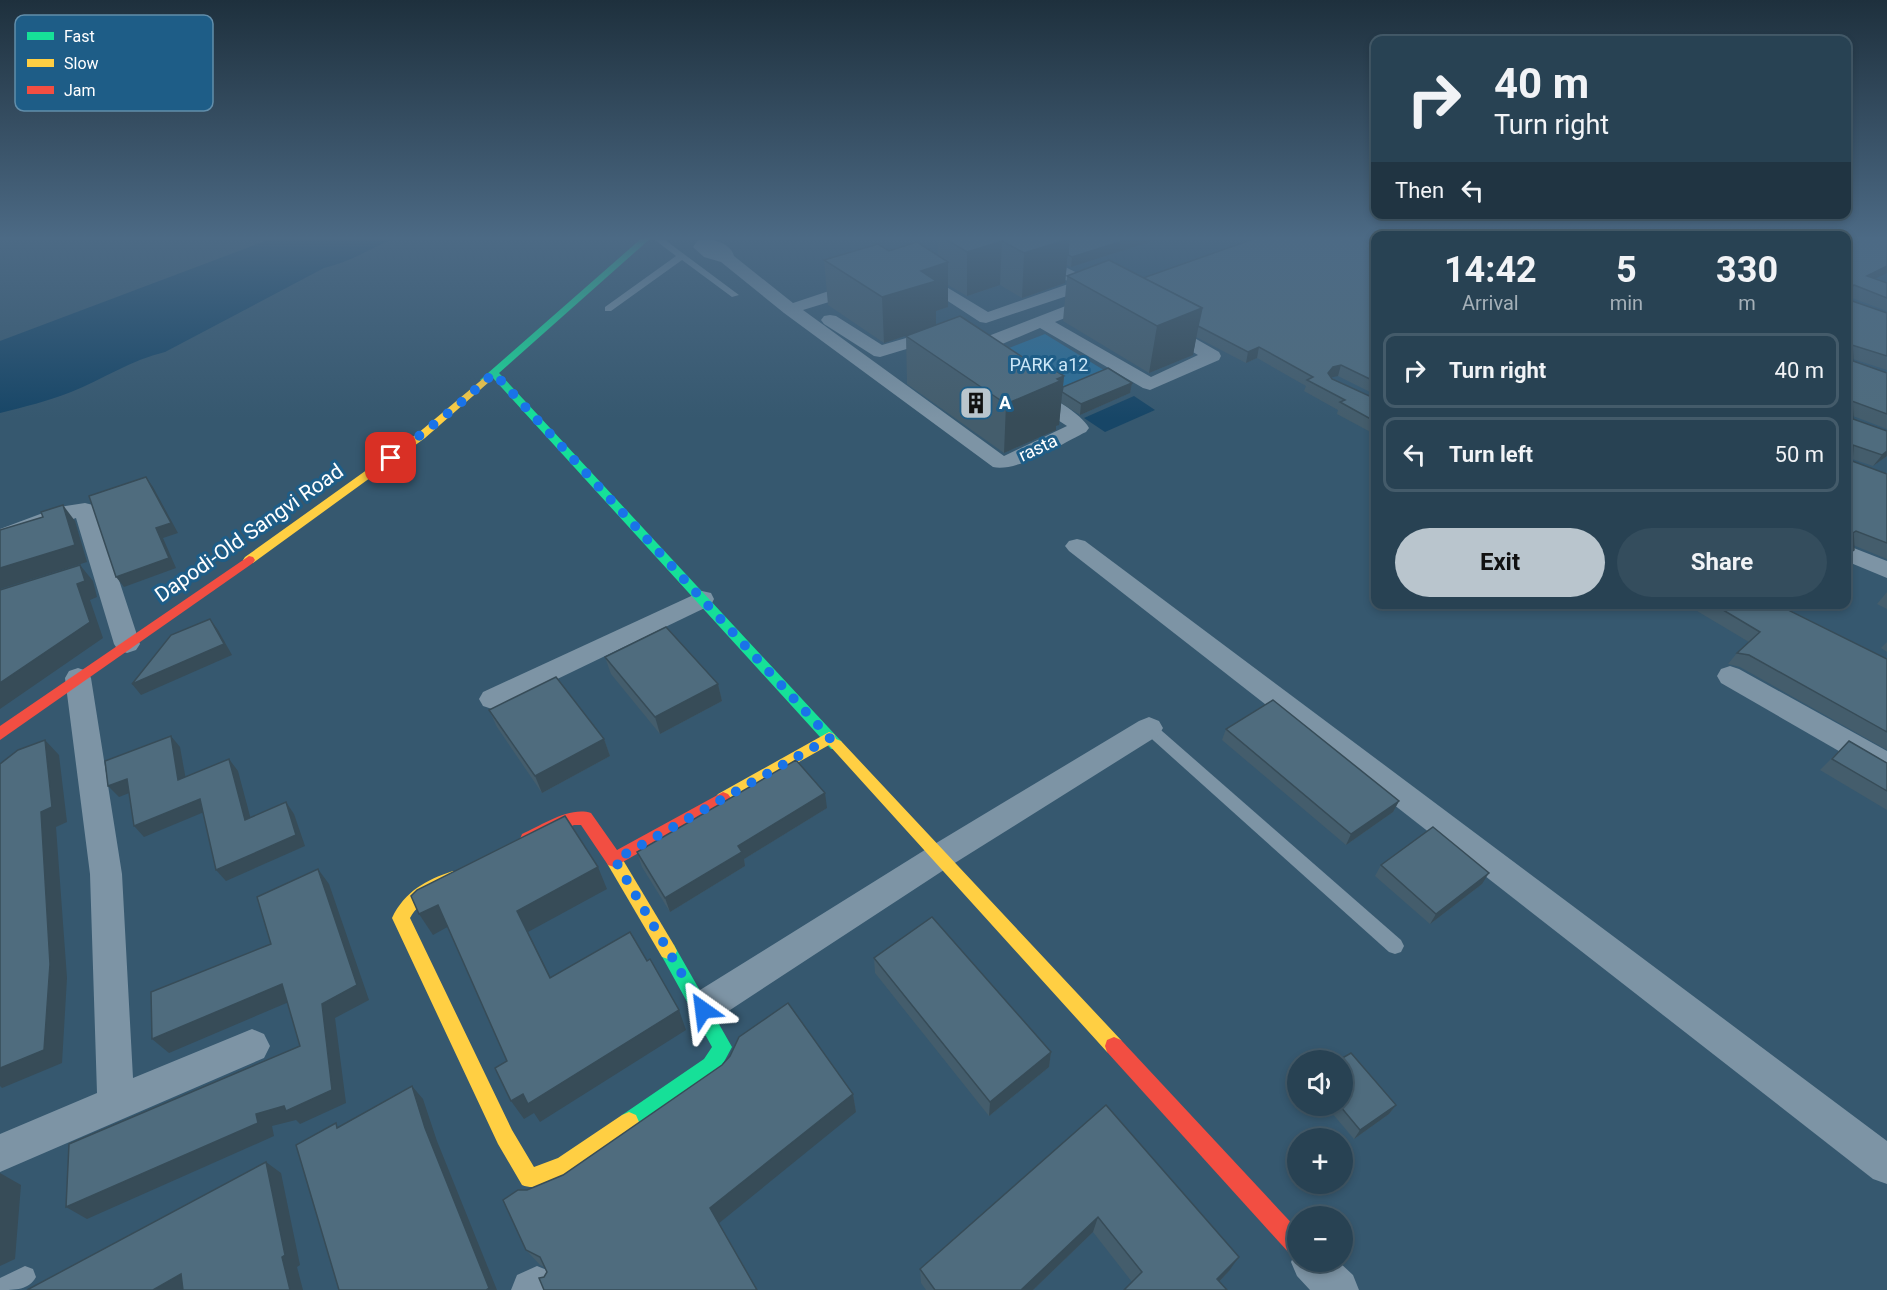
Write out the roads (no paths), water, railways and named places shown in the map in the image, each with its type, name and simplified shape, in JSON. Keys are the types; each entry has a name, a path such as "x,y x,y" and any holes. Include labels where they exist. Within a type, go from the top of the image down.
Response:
{"street":[{"name":"Dapodi-Old Sangvi Road","path":"0,734 421,436 580,297"},
{"name":"rasta","path":"775,297 886,381 1000,462 1007,462 1079,428 1077,424 1012,381"},
{"path":"790,309 826,297"},
{"path":"948,297 986,318"},
{"path":"827,318 882,352 1047,297"},
{"path":"946,358 1102,297"},
{"path":"1041,321 1148,383 1153,384 1212,356 1150,320"},
{"path":"966,351 984,363"},
{"path":"494,373 1287,1234"},
{"path":"886,381 906,374"},
{"path":"0,537 67,512 85,510 88,516 93,570 127,644"},
{"path":"1077,546 1887,1166"},
{"path":"1851,554 1887,570"},
{"path":"492,699 702,599"},
{"path":"1730,676 1887,765"},
{"path":"78,678 106,874 116,1103"},
{"path":"712,1002 939,857 1149,728"},
{"path":"615,860 830,738"},
{"path":"469,869 416,896 403,909 401,918 505,1137 529,1178 540,1179 556,1172 711,1066 723,1047 615,860 585,818 572,819 512,847"},
{"path":"0,1153 252,1046"},
{"path":"1321,1272 1338,1290"}],"lane":[{"path":"608,309 624,297"},
{"path":"1149,728 1395,946"},
{"path":"0,1290 25,1277"}],"place":[{"name":"A","path":"976,403"}],"park label":[{"name":"PARK a12","path":"1049,365"}]}
